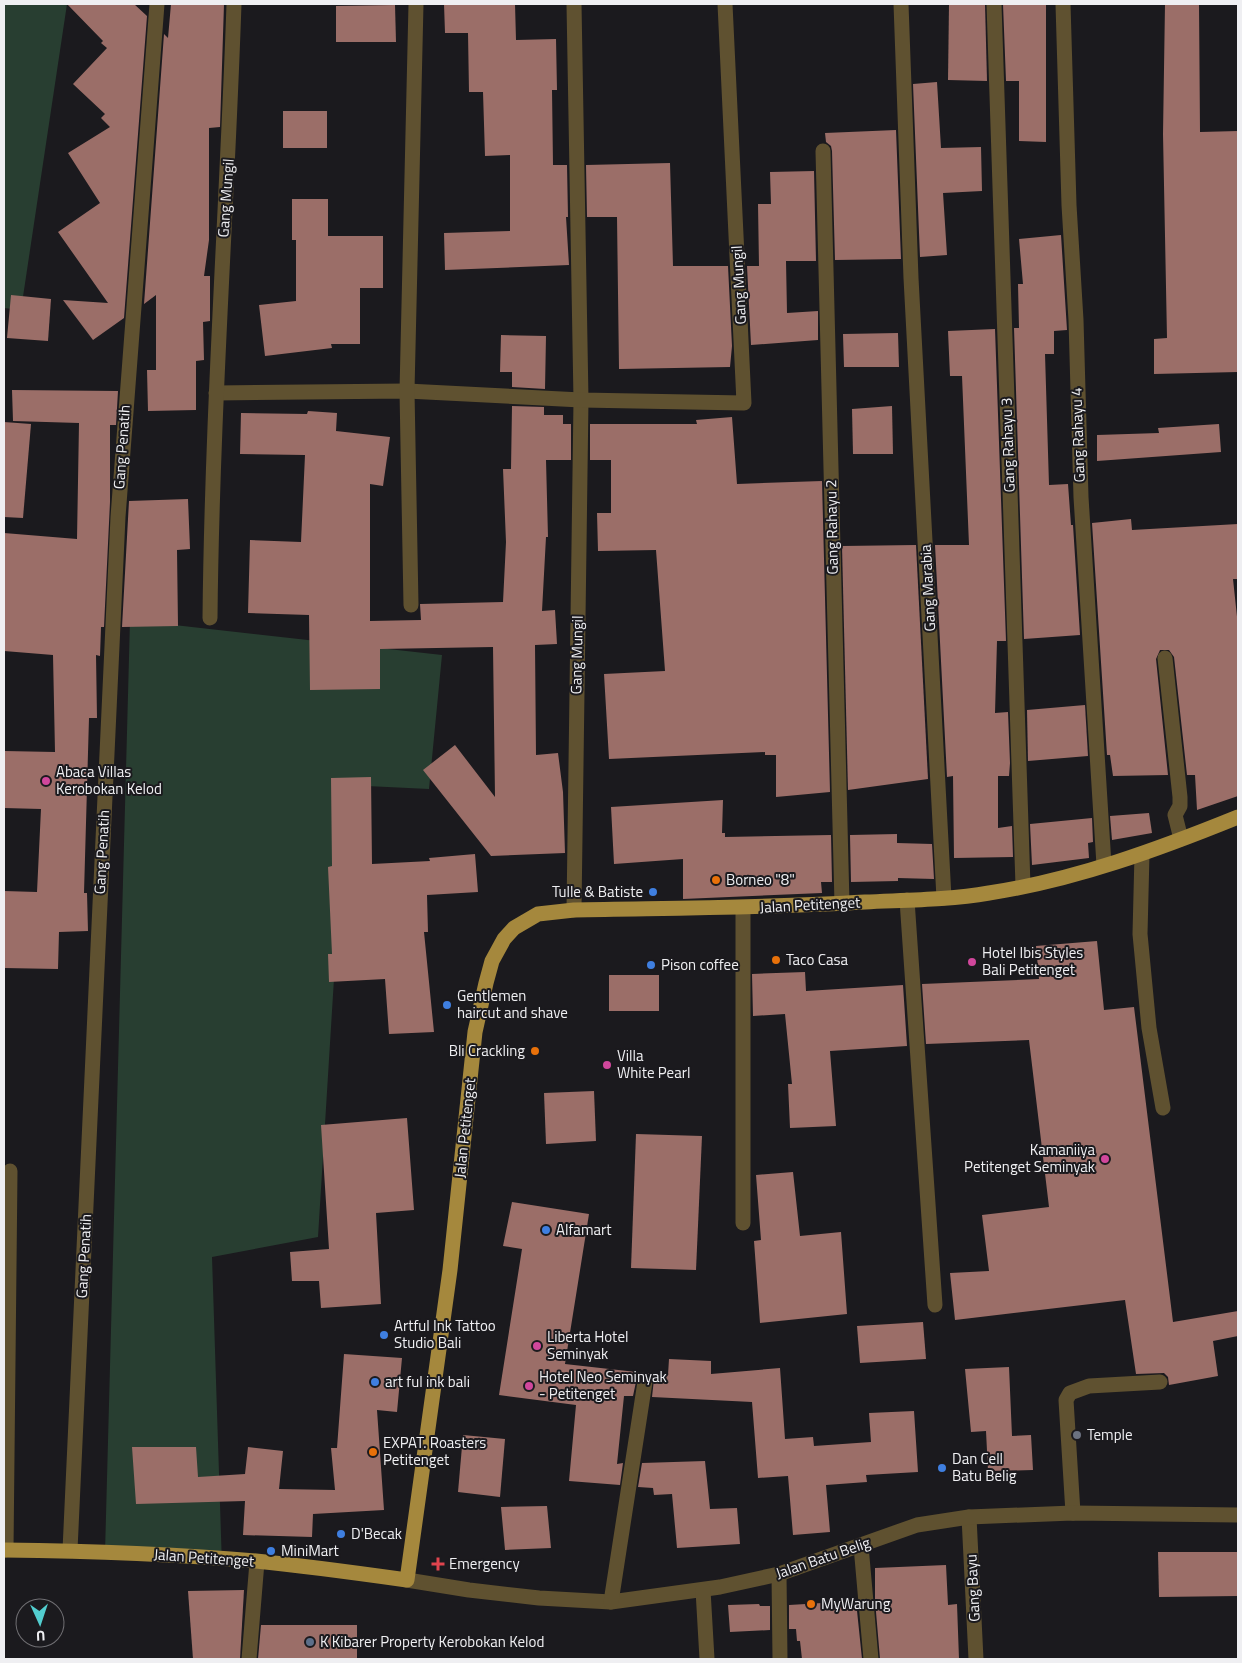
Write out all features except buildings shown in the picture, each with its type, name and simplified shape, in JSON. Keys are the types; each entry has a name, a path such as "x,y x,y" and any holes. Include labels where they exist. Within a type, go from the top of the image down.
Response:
{"main road":[{"name":"Jalan Petitenget","path":"5,1550 70,1550 257,1562 407,1580 450,1270 475,1032 492,961 504,939 514,928 538,914 574,910 743,908 842,904 944,898 990,893 1024,886 1142,854 1238,817"}],"street":[{"name":"Gang Penatih","path":"70,1550 118,517 158,4"},
{"name":"Gang Mungil","path":"210,618 211,524 216,393 229,159 234,4"},
{"path":"411,605 406,391 416,4"},
{"name":"Gang Mungil","path":"574,4 581,400 574,910"},
{"name":"Gang Mungil","path":"216,393 406,391 581,400 744,402 725,4"},
{"name":"Gang Marabia","path":"901,4 911,278 944,898"},
{"name":"Gang Rahayu 3","path":"994,4 1024,886"},
{"name":"Gang Rahayu 4","path":"1063,4 1081,497 1104,865"},
{"name":"Gang Rahayu 2","path":"823,151 842,904"},
{"path":"1165,658 1180,797 1180,806 1175,812 1175,818 1181,839"},
{"path":"1142,854 1140,934 1149,1028 1163,1108"},
{"path":"907,900 935,1305"},
{"path":"743,908 743,1223"},
{"path":"5,1550 10,1171"},
{"path":"611,1602 645,1382"},
{"path":"1073,1514 1066,1400 1070,1393 1089,1386 1160,1382"},
{"name":"Jalan Batu Belig","path":"407,1580 522,1596 611,1602 703,1590 779,1574 917,1525 969,1517 1073,1514 1238,1515"},
{"name":"Gang Bayu","path":"969,1517 976,1659"},
{"path":"861,1546 871,1659"},
{"path":"249,1659 257,1562"},
{"path":"779,1574 780,1659"},
{"path":"703,1590 707,1659"}],"green space":[{"path":"4,4 67,4 21,310 4,308"},
{"path":"130,620 442,655 429,789 346,785 318,1237 212,1257 222,1566 105,1553"}],"place":[{"name":"Abaca Villas Kerobokan Kelod","path":"46,781"},
{"name":"Borneo \"8\"","path":"716,880"},
{"name":"Tulle & Batiste","path":"653,892"},
{"name":"Taco Casa","path":"776,960"},
{"name":"Hotel Ibis Styles Bali Petitenget","path":"972,962"},
{"name":"Pison coffee","path":"651,965"},
{"name":"Gentlemen haircut and shave","path":"447,1005"},
{"name":"Bli Crackling","path":"535,1051"},
{"name":"Villa White Pearl","path":"607,1065"},
{"name":"Kamaniiya Petitenget Seminyak","path":"1105,1159"},
{"name":"Alfamart","path":"546,1230"},
{"name":"Artful Ink Tattoo Studio Bali","path":"384,1335"},
{"name":"Liberta Hotel Seminyak","path":"537,1346"},
{"name":"art ful ink bali","path":"375,1382"},
{"name":"Hotel Neo Seminyak - Petitenget","path":"529,1386"},
{"name":"Temple","path":"1077,1435"},
{"name":"EXPAT. Roasters Petitenget","path":"373,1452"},
{"name":"Dan Cell Batu Belig","path":"942,1468"},
{"name":"D'Becak","path":"341,1534"},
{"name":"MiniMart","path":"271,1551"},
{"name":"Emergency","path":"438,1564"},
{"name":"MyWarung","path":"811,1604"},
{"name":"K Kibarer Property Kerobokan Kelod","path":"310,1642"}]}
